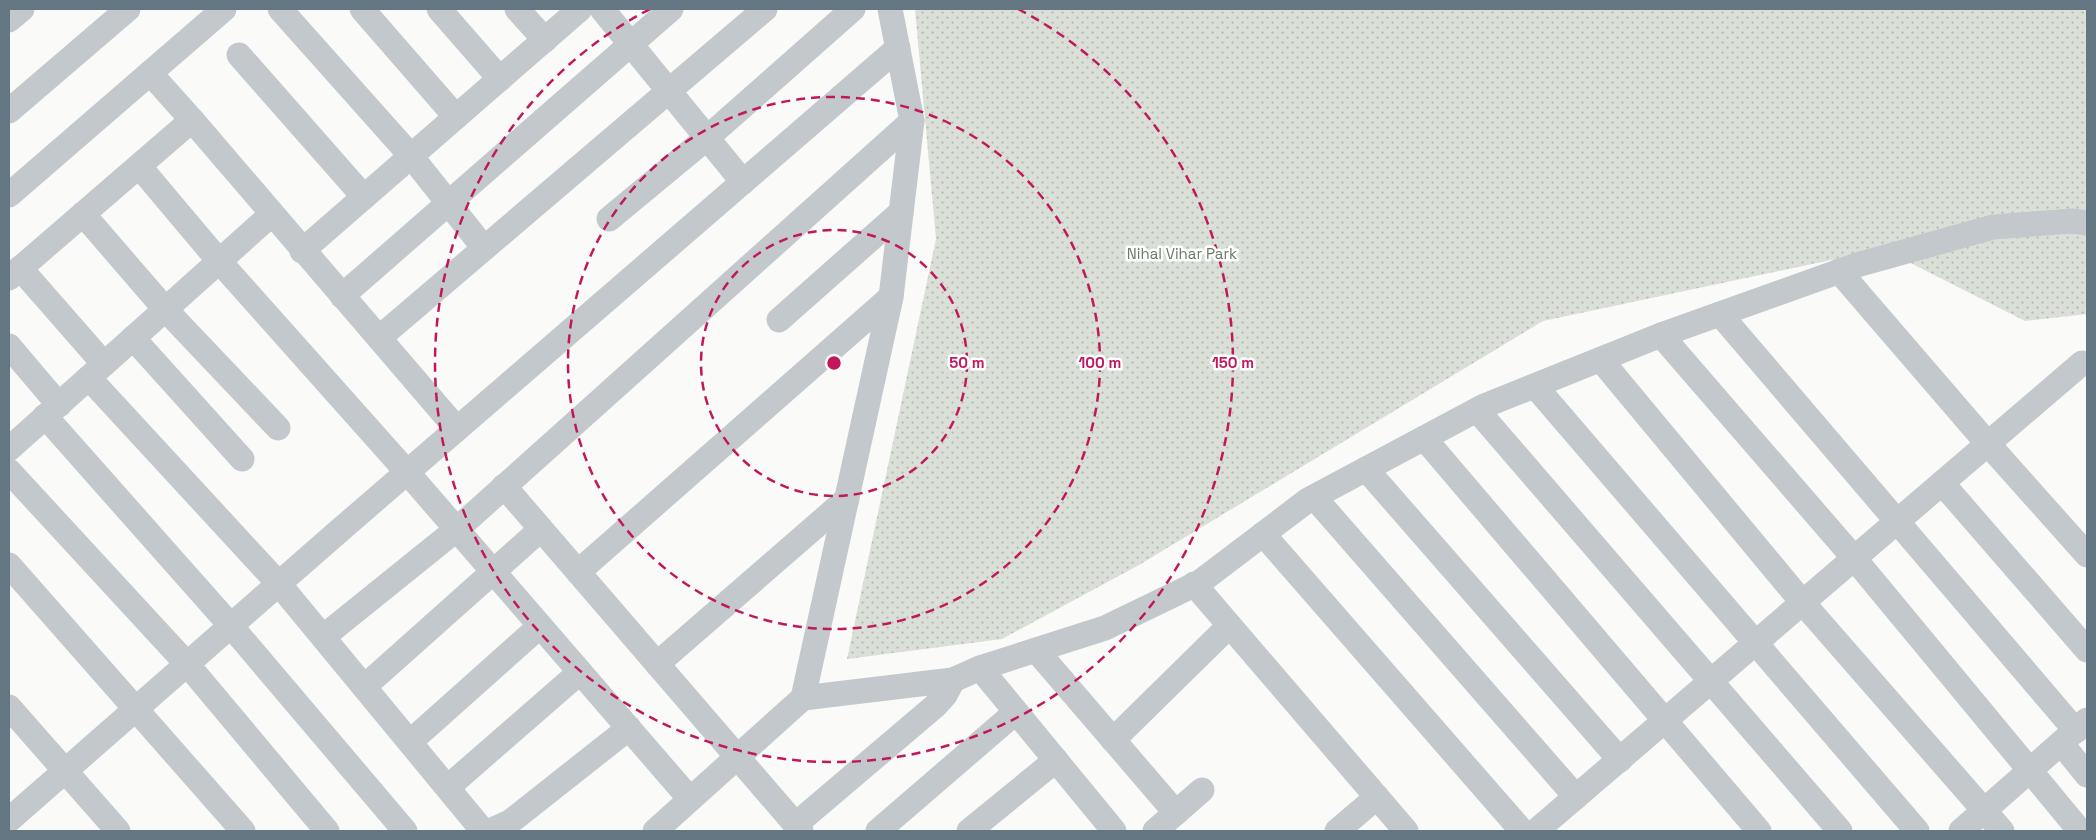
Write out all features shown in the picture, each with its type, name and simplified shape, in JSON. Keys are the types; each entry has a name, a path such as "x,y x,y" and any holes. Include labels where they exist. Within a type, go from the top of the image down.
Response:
{"street":[{"path":"9,20 22,9"},
{"path":"9,111 128,9"},
{"path":"9,195 224,9"},
{"path":"280,9 411,156 484,248"},
{"path":"362,9 456,117"},
{"path":"439,9 500,79"},
{"path":"517,9 545,40"},
{"path":"302,251 580,9"},
{"path":"602,9 670,90 743,182"},
{"path":"342,296 671,9"},
{"path":"379,338 765,9"},
{"path":"609,220 708,137 853,9"},
{"path":"803,698 891,297 912,122 890,9"},
{"path":"9,820 407,472 898,48"},
{"path":"239,56 364,197"},
{"path":"150,73 457,429"},
{"path":"192,120 14,273 279,584 483,831"},
{"path":"323,638 457,529 912,122"},
{"path":"138,166 219,261 457,529 690,799"},
{"path":"780,320 901,212"},
{"path":"83,214 165,309 278,428"},
{"path":"10,445 134,338 272,214"},
{"path":"655,831 803,698 953,680 980,668 1105,628 1194,584 1314,497 1477,410 1660,335 1839,271 1993,227 2072,221 2087,223"},
{"path":"1839,271 1988,444 2087,555"},
{"path":"578,572 891,297"},
{"path":"1720,314 2075,731 2087,775"},
{"path":"1660,335 1854,558 2080,831"},
{"path":"134,338 242,459"},
{"path":"9,346 52,410 230,626 405,831"},
{"path":"1601,360 1803,602 2002,831"},
{"path":"1536,831 2082,363"},
{"path":"1535,386 1917,831"},
{"path":"1477,410 1840,831"},
{"path":"1424,438 1759,831"},
{"path":"1366,469 1620,760"},
{"path":"9,471 187,664 327,831"},
{"path":"1942,483 2087,650"},
{"path":"504,486 798,828 935,706 945,696 953,680"},
{"path":"1314,497 1576,797"},
{"path":"657,664 847,499"},
{"path":"364,687 541,529"},
{"path":"1263,534 1522,831"},
{"path":"9,565 243,831"},
{"path":"1194,584 1406,831"},
{"path":"410,742 540,626"},
{"path":"1113,740 1229,626"},
{"path":"1036,650 1176,813"},
{"path":"980,668 1114,831"},
{"path":"448,787 580,672"},
{"path":"9,707 118,831"},
{"path":"878,831 1016,712"},
{"path":"490,831 510,822 629,728"},
{"path":"1961,831 2075,731"},
{"path":"969,831 1056,760"},
{"path":"1155,831 1202,790"},
{"path":"1337,831 1376,797"}],"green space":[{"name":"Nihal Vihar Park","path":"915,9 2087,9 2087,314 2025,321 1883,249 1543,321 1139,565 1002,639 847,659 936,239"}]}
